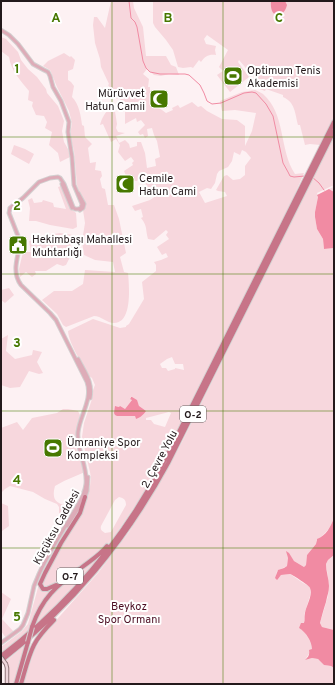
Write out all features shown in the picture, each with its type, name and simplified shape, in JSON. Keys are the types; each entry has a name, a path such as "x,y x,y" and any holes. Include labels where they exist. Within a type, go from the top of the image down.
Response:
{"highway":[{"name":"O-2","path":"293,209 334,122"},
{"name":"O-2","path":"293,209 334,131"},
{"name":"2. Çevre Yolu","path":"1,657 18,644 76,588 120,534 143,500 164,462 293,209"},
{"name":"2. Çevre Yolu","path":"1,661 44,626 67,603 87,582 131,525 154,489 214,372 293,209"},
{"path":"66,578 52,588 47,589 41,586 45,572 80,513 85,497"},
{"path":"72,526 79,513 76,510"},
{"name":"O-7","path":"16,684 32,627 44,601 66,578 99,554 114,538 120,534"},
{"path":"21,684 35,644 67,603"}],"main road":[{"path":"1,30 10,35 19,43 33,62 48,71 65,106 70,121 70,138 74,156 74,178 78,192 84,204 83,208 79,211 74,211 72,209 61,181 56,177"},
{"path":"1,30 18,44 31,62 48,72 50,76 53,87 61,101 69,122 68,132 72,157 72,178 78,198 81,201 81,208 75,209 73,207 62,180 59,177 56,177"},
{"name":"Küçüksu Caddesi","path":"56,177 39,182 11,206 9,211 20,238 17,271 19,281 55,316 74,354"},
{"name":"Küçüksu Caddesi","path":"32,600 34,585 39,574 85,497 88,484 87,466 79,440 91,391 90,384 57,322 41,303"},
{"path":"57,322 63,330"},
{"name":"Küçüksu Caddesi","path":"76,510 84,492 87,478"},
{"name":"Küçüksu Caddesi","path":"1,644 23,625 38,580 64,531"},
{"path":"34,585 34,595"},
{"path":"1,657 7,668 7,684"}],"green space":[{"path":"111,1 133,1 134,8 143,27 146,56 166,56 171,65 176,67 179,75 154,75 147,69 143,74 149,79 148,87 150,87 152,100 154,103 166,113 173,110 172,108 178,105 180,108 192,102 198,107 201,106 222,119 237,120 245,126 245,146 252,131 256,113 235,110 222,111 220,101 242,92 255,90 263,94 270,102 279,122 286,154 295,174 304,173 289,208 212,363 196,392 160,466 145,491 114,537 100,552 49,587 46,587 43,584 46,575 69,533 81,515 91,478 82,437 84,423 95,385 74,348 68,331 93,319 120,328 126,327 144,299 142,282 156,271 156,265 154,262 168,257 166,253 162,255 157,247 169,239 166,235 168,232 166,230 154,240 148,239 146,226 141,218 143,217 141,209 135,211 132,206 150,200 156,196 152,188 147,190 145,179 138,179 137,181 128,180 124,171 133,165 132,163 134,161 131,157 125,161 118,152 120,145 116,139 111,142 103,124 100,125 105,114 114,105 117,124 116,128 118,132 125,133 116,136 119,143 125,140 129,144 130,148 137,146 137,142 141,142 145,153 147,168 156,166 155,159 160,157 157,141 152,128 147,129 148,136 145,138 143,134 140,135 138,132 145,125 141,120 137,122 136,118 125,124 125,110 128,109 127,105 125,105 119,98 116,99 109,92 111,89 101,67 95,43 93,25 94,17 97,17 105,28","holes":["242,150 251,158 245,166 245,175 240,179 233,180 227,175 224,176 216,190 225,192 227,196 205,203 199,192 207,188 211,189 215,183 219,171 228,167 232,161 234,152 240,155","172,357 175,364 183,364 184,370 175,368 168,371 166,368 162,368 160,364","132,400 139,405 136,419 135,416 117,416 116,406 125,409","169,412 171,413 165,427 154,424 151,420 146,420 146,418","119,497 123,499 126,505 111,532 105,533 102,531 101,526 115,500"]},
{"path":"153,1 334,1 334,117 320,145 305,145 300,125 298,125 294,108 290,102 283,97 283,95 266,89 265,91 257,88 254,76 239,60 238,62 249,77 230,92 217,75 223,71 219,67 228,50 207,35 204,39 206,44 216,46 216,55 207,56 201,62 199,60 193,68 178,67 173,50 153,23"},
{"path":"1,37 6,39 18,52 21,60 37,77 46,89 47,93 58,106 64,121 62,131 64,142 70,157 60,162 58,153 49,145 52,132 45,128 47,122 44,116 36,115 32,106 33,102 28,100 29,91 14,71 9,57 1,51"},
{"path":"64,53 70,57 71,56 75,60 73,69 68,71 68,80 74,86 72,97 79,110 82,125 84,126 85,137 92,144 88,148 90,163 96,162 95,170 101,171 102,176 100,179 102,188 105,189 108,205 114,205 119,219 126,253 120,257 124,272 128,273 129,294 127,310 124,317 120,321 114,323 94,316 66,327 63,325 57,314 42,300 54,291 72,291 83,284 85,270 115,272 113,262 95,260 84,255 82,241 85,223 83,210 85,204 77,185 74,151 70,135 72,123 69,111 50,70 43,66 48,61"},
{"name":"Beykoz Spor Ormanı","path":"334,136 334,192 329,189 333,187 332,186 317,193 318,197 315,217 317,229 323,239 324,249 334,248 334,518 327,530 316,540 316,544 307,555 306,565 304,567 294,561 287,552 287,566 277,571 276,576 278,579 281,575 290,574 309,586 310,596 304,615 304,623 299,628 304,631 313,646 305,660 312,658 318,659 324,665 334,668 334,684 23,684 35,649 45,633 98,573 129,532 156,489 182,442"},
{"path":"14,145 34,154 29,164 11,154"},
{"path":"61,186 69,204 76,213 77,227 73,229 36,221 29,221 30,208 28,200 32,198 34,203 42,202 43,200 53,203 54,207 66,209 58,187"},
{"path":"60,233 73,235 69,252 71,255 66,265 63,266 57,264 46,271 35,271 36,274 32,277 26,272 20,277 19,269 23,252 31,252 29,241 35,240 34,235"},
{"path":"9,288 14,295 5,303 1,300 1,290"},
{"path":"8,335 6,351 15,359 32,355 33,350 42,352 37,362 43,373 39,374 29,371 20,387 10,388 1,385 1,339"},
{"path":"63,409 78,411 80,415 75,440 76,454 85,472 55,486 55,500 61,504 75,508 66,524 59,518 59,507 57,504 33,492 10,486 1,493 1,428 17,422 23,430 32,418 57,413"},
{"path":"1,503 8,506 9,526 2,531 1,531"},
{"path":"105,551 71,590 34,627 39,612 55,590"},
{"path":"334,555 334,630 322,627 320,623 328,596 329,584 326,564"},
{"path":"39,584 44,591 51,590 37,610 31,624 30,631 1,654 1,647 22,631 28,624"},
{"path":"1,592 11,599 2,619 14,632 6,638 1,631"},
{"path":"25,645 15,684 9,684 9,672 6,661"}],"shaded area":[{"path":"271,1 285,1 287,5 283,13 280,15 274,14 271,7"},
{"path":"329,189 334,192 334,248 324,249 323,239 317,229 315,212 318,197 317,195"},
{"path":"131,397 137,400 139,406 146,411 144,414 136,419 135,416 115,415 115,406 120,406 125,409 132,400 130,399"},
{"path":"334,518 334,555 326,564 329,588 320,623 322,627 334,630 334,668 324,665 318,659 312,658 305,660 308,656 309,650 312,649 312,646 310,640 299,628 301,623 304,623 311,594 310,588 290,574 281,575 277,580 275,578 278,570 287,566 288,558 286,551 294,561 304,567 306,565 307,555 316,544 317,539 323,536 328,530"}],"waterway":[{"path":"129,1 131,18 137,27 143,61 146,68 150,72 160,74 189,75 200,85 207,101 212,104 221,103 244,93 256,93 266,104 273,116 283,163 290,176 305,176"},
{"path":"312,177 324,190"}],"place":[{"name":"Optimum Tenis Akademisi","path":"233,76"},
{"name":"Mürüvvet Hatun Camii","path":"159,99"},
{"name":"Cemile Hatun Cami","path":"125,184"},
{"name":"Hekimbaşı Mahallesi Muhtarlığı","path":"18,245"},
{"name":"Ümraniye Spor Kompleksi","path":"53,448"}]}
